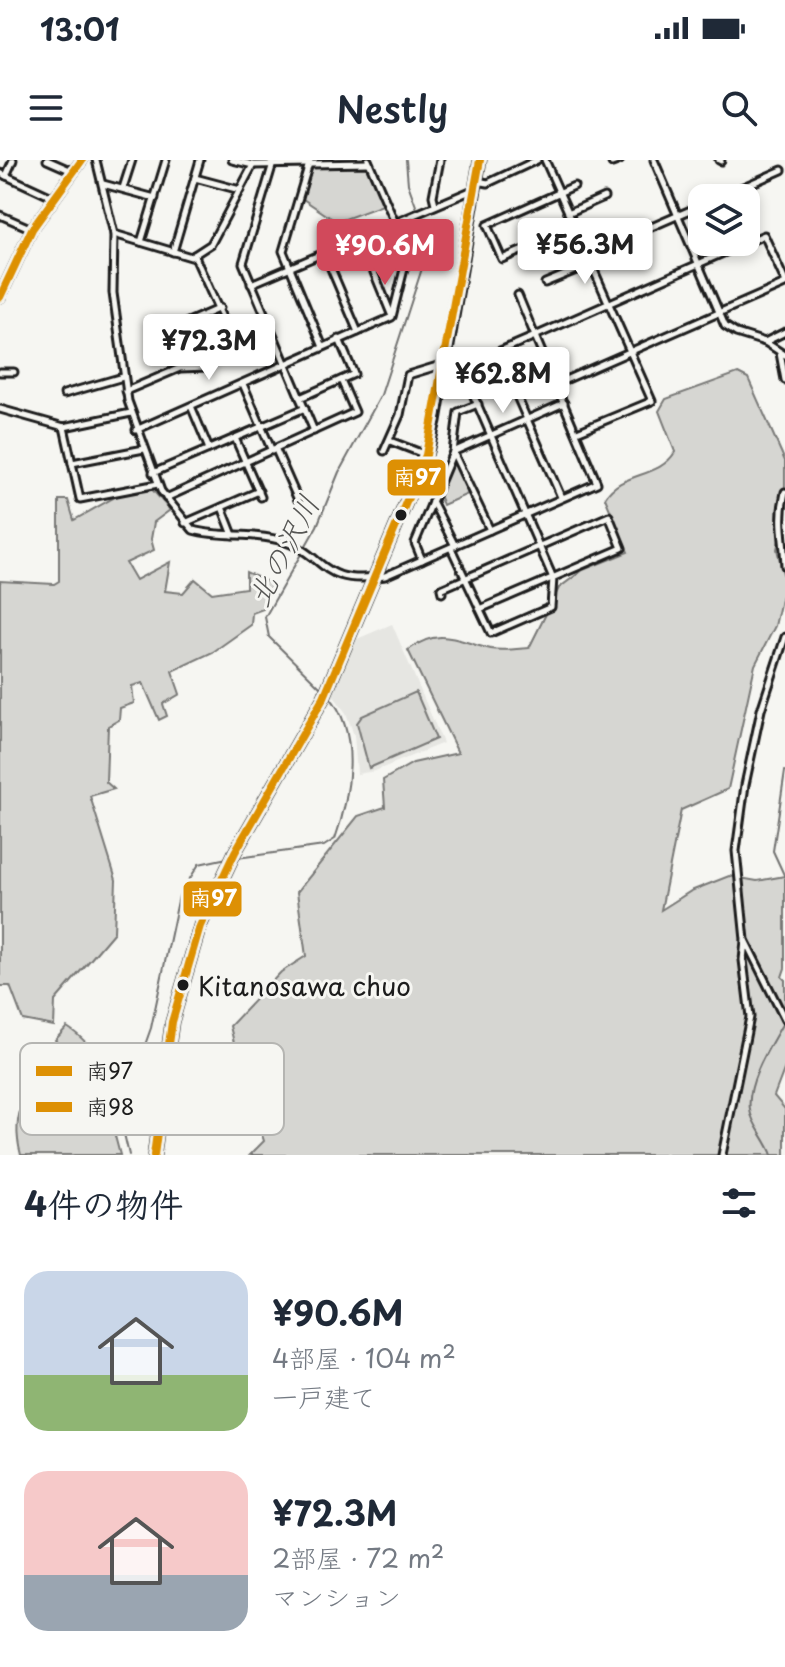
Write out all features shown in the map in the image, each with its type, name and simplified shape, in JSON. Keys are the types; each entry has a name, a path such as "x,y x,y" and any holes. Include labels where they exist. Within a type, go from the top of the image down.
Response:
{"main road":[{"path":"169,1043 172,1022 200,926 235,852 330,685 426,455 480,160"},
{"path":"154,1155 157,1135"}],"street":[{"path":"13,160 3,174 52,197"},
{"path":"47,160 72,171"},
{"path":"0,297 32,229 52,197 82,160"},
{"path":"96,160 114,234 113,293 123,377 136,430 166,498 185,523 205,533 274,538 297,546 342,577 373,578 422,560 597,483 518,295"},
{"path":"123,188 132,160"},
{"path":"141,242 166,160"},
{"path":"173,252 200,160"},
{"path":"234,160 253,165 273,162 368,162 408,253 392,317"},
{"path":"435,204 433,196 440,160"},
{"path":"251,284 537,160"},
{"path":"545,160 652,401 577,432"},
{"path":"612,163 620,160"},
{"path":"654,160 725,326 736,333 765,342 783,354 785,380"},
{"path":"273,162 243,263 314,431"},
{"path":"310,162 283,251 323,347"},
{"path":"114,234 173,252 194,255 211,244 253,165"},
{"path":"750,184 782,170"},
{"path":"195,178 241,191"},
{"path":"103,184 155,198"},
{"path":"574,186 487,225 502,259 575,228"},
{"path":"568,213 604,197"},
{"path":"587,255 688,211"},
{"path":"0,215 32,229"},
{"path":"443,375 764,235 785,283 556,384"},
{"path":"360,238 392,317"},
{"path":"324,252 358,332"},
{"path":"194,255 233,342 269,326"},
{"path":"545,283 591,264"},
{"path":"158,335 220,308"},
{"path":"136,430 392,317"},
{"path":"126,391 180,368 208,367 178,327"},
{"path":"765,342 785,332"},
{"path":"300,398 354,374 339,339"},
{"path":"498,353 561,497"},
{"path":"384,451 390,441 408,375 445,364"},
{"path":"432,501 491,633 551,607 553,578 462,369"},
{"path":"0,372 14,372"},
{"path":"64,394 123,377"},
{"path":"166,498 355,412 341,380"},
{"path":"243,384 298,500"},
{"path":"453,452 564,403"},
{"path":"422,560 415,543 453,452 458,412 478,404"},
{"path":"191,406 209,449"},
{"path":"153,473 305,408"},
{"path":"0,409 64,427 131,413"},
{"path":"64,427 80,499 158,484"},
{"path":"185,523 260,494 235,438"},
{"path":"390,441 426,455"},
{"path":"72,463 144,449"},
{"path":"453,452 490,530"},
{"path":"785,492 779,527 784,540 785,566"},
{"path":"222,507 233,535"},
{"path":"442,593 441,589 609,516 622,548 480,609"},
{"path":"722,1155 750,1017 743,960 744,908 737,876 739,826 761,710 785,637"},
{"path":"745,940 785,1020"}],"shaded area":[{"path":"312,168 368,168 383,205 337,222 303,199"},
{"path":"738,373 748,378 785,461 785,515 777,549 785,582 775,626 755,665 728,789 681,810 661,910 691,891 729,876 757,881 785,876 785,968 782,977 785,980 785,1067 774,1096 785,1109 785,1155 250,1155 264,1141 262,1135 284,1135 284,1043 234,1043 230,1026 281,972 306,956 297,892 358,816 385,807 383,780 413,763 458,753 408,650 439,637 495,650 529,648 559,588 583,570 628,552 605,498 620,483 660,467 675,452 659,411 666,399"},
{"path":"451,466 457,466 470,493 443,505 439,495"},
{"path":"150,487 170,510 154,522 151,539 154,550 126,563 136,580 170,562 165,591 183,593 195,579 212,593 246,588 246,572 272,584 263,609 252,613 251,625 213,652 172,671 180,694 163,704 167,716 159,720 143,683 132,686 134,703 120,708 119,720 108,726 106,782 114,789 90,796 116,880 114,932 55,1001 54,1026 23,1020 10,986 0,986 0,581 54,584 59,581 59,500 68,500 74,520 117,496"},
{"path":"392,624 443,743 375,771 357,774 354,735 346,713 331,692 357,639"},
{"path":"416,692 436,739 369,768 357,723 362,716"},
{"path":"67,1027 86,1043 58,1043 55,1040"},
{"path":"20,1113 20,1135 116,1135 120,1155 21,1155 17,1125"}],"waterway":[{"name":"北の沢川","path":"322,689 269,637 265,617 317,526 339,472 381,395 426,256 424,228 408,184 406,160"},
{"name":"北の沢川","path":"237,858 324,846 335,839 345,804 350,766 346,728 329,696"},
{"path":"785,771 773,851 785,877"},
{"name":"北の沢川","path":"146,1043 179,896 199,864 227,858"},
{"path":"772,1155 751,1115 750,1099 761,1064 784,1021"},
{"name":"北の沢川","path":"124,1135 129,1155"}],"transit line":[{"name":"南98","path":"0,297 32,229 82,160"},
{"name":"南97","path":"169,1043 172,1022 200,926 235,852 324,697 426,455 480,160"},
{"name":"南97","path":"154,1155 157,1135"}],"place":[{"name":"Kitanosawa chuo","path":"183,985"}]}
